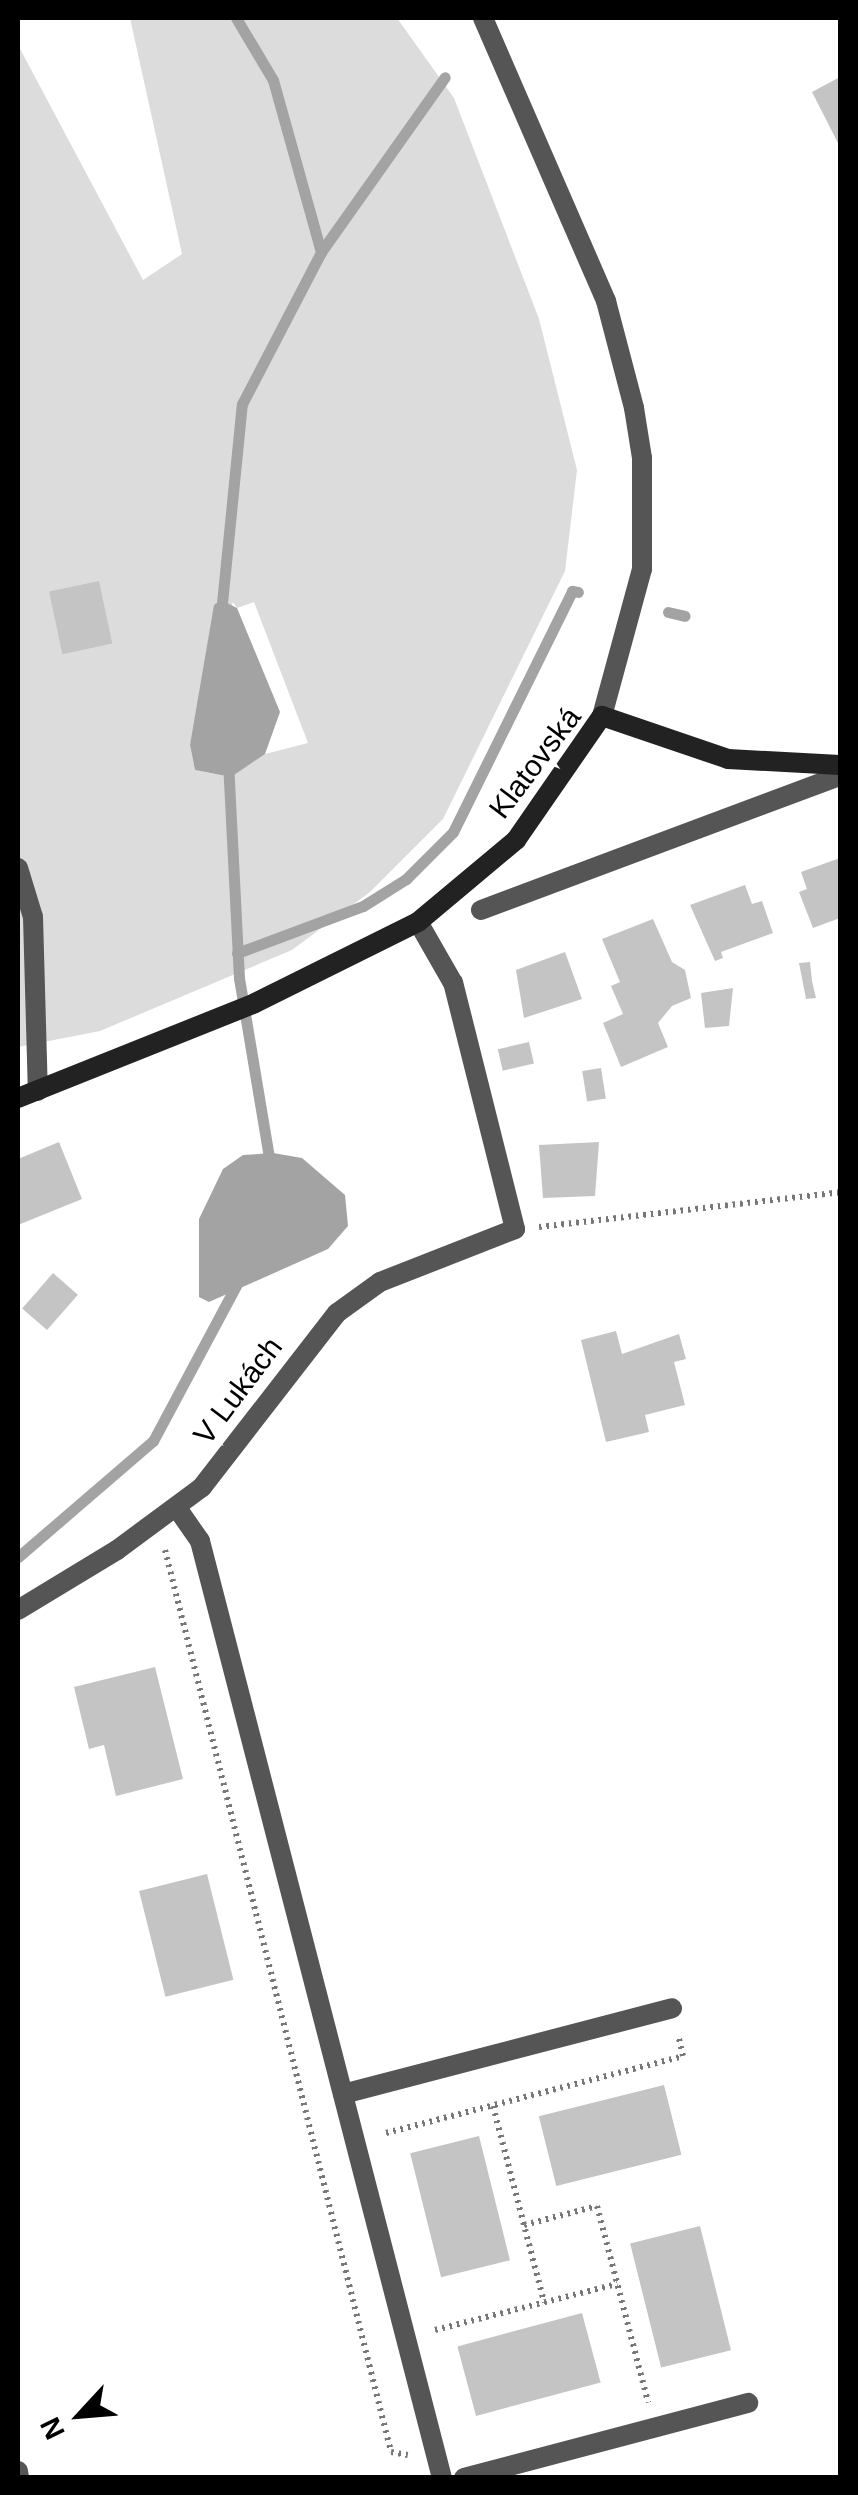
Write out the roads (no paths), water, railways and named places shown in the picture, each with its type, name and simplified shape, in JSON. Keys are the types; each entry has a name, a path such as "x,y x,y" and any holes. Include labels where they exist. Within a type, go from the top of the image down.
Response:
{"main road":[{"name":"Klatovská","path":"28,1095 255,1004 418,922 516,840 602,716 728,759 840,764"}],"street":[{"path":"483,18 599,284 634,408 643,478 642,569 602,716"},
{"path":"481,910 840,776"},
{"path":"18,868 33,917 28,1095"},
{"name":"V Lukách","path":"18,1610 176,1508 242,1440 337,1313 380,1282 515,1229 453,983 418,922"},
{"path":"176,1508 200,1541 442,2478"},
{"path":"343,2094 672,2008"},
{"path":"464,2478 748,2403"}],"waterway":[{"path":"236,18 273,80 321,252"},
{"path":"221,613 242,404 321,252 445,77"},
{"path":"237,953 363,906 406,879 453,832 572,591 578,592"},
{"path":"668,612 685,616"},
{"path":"228,761 239,978 270,1164"},
{"path":"18,1557 153,1441 240,1278"}]}
